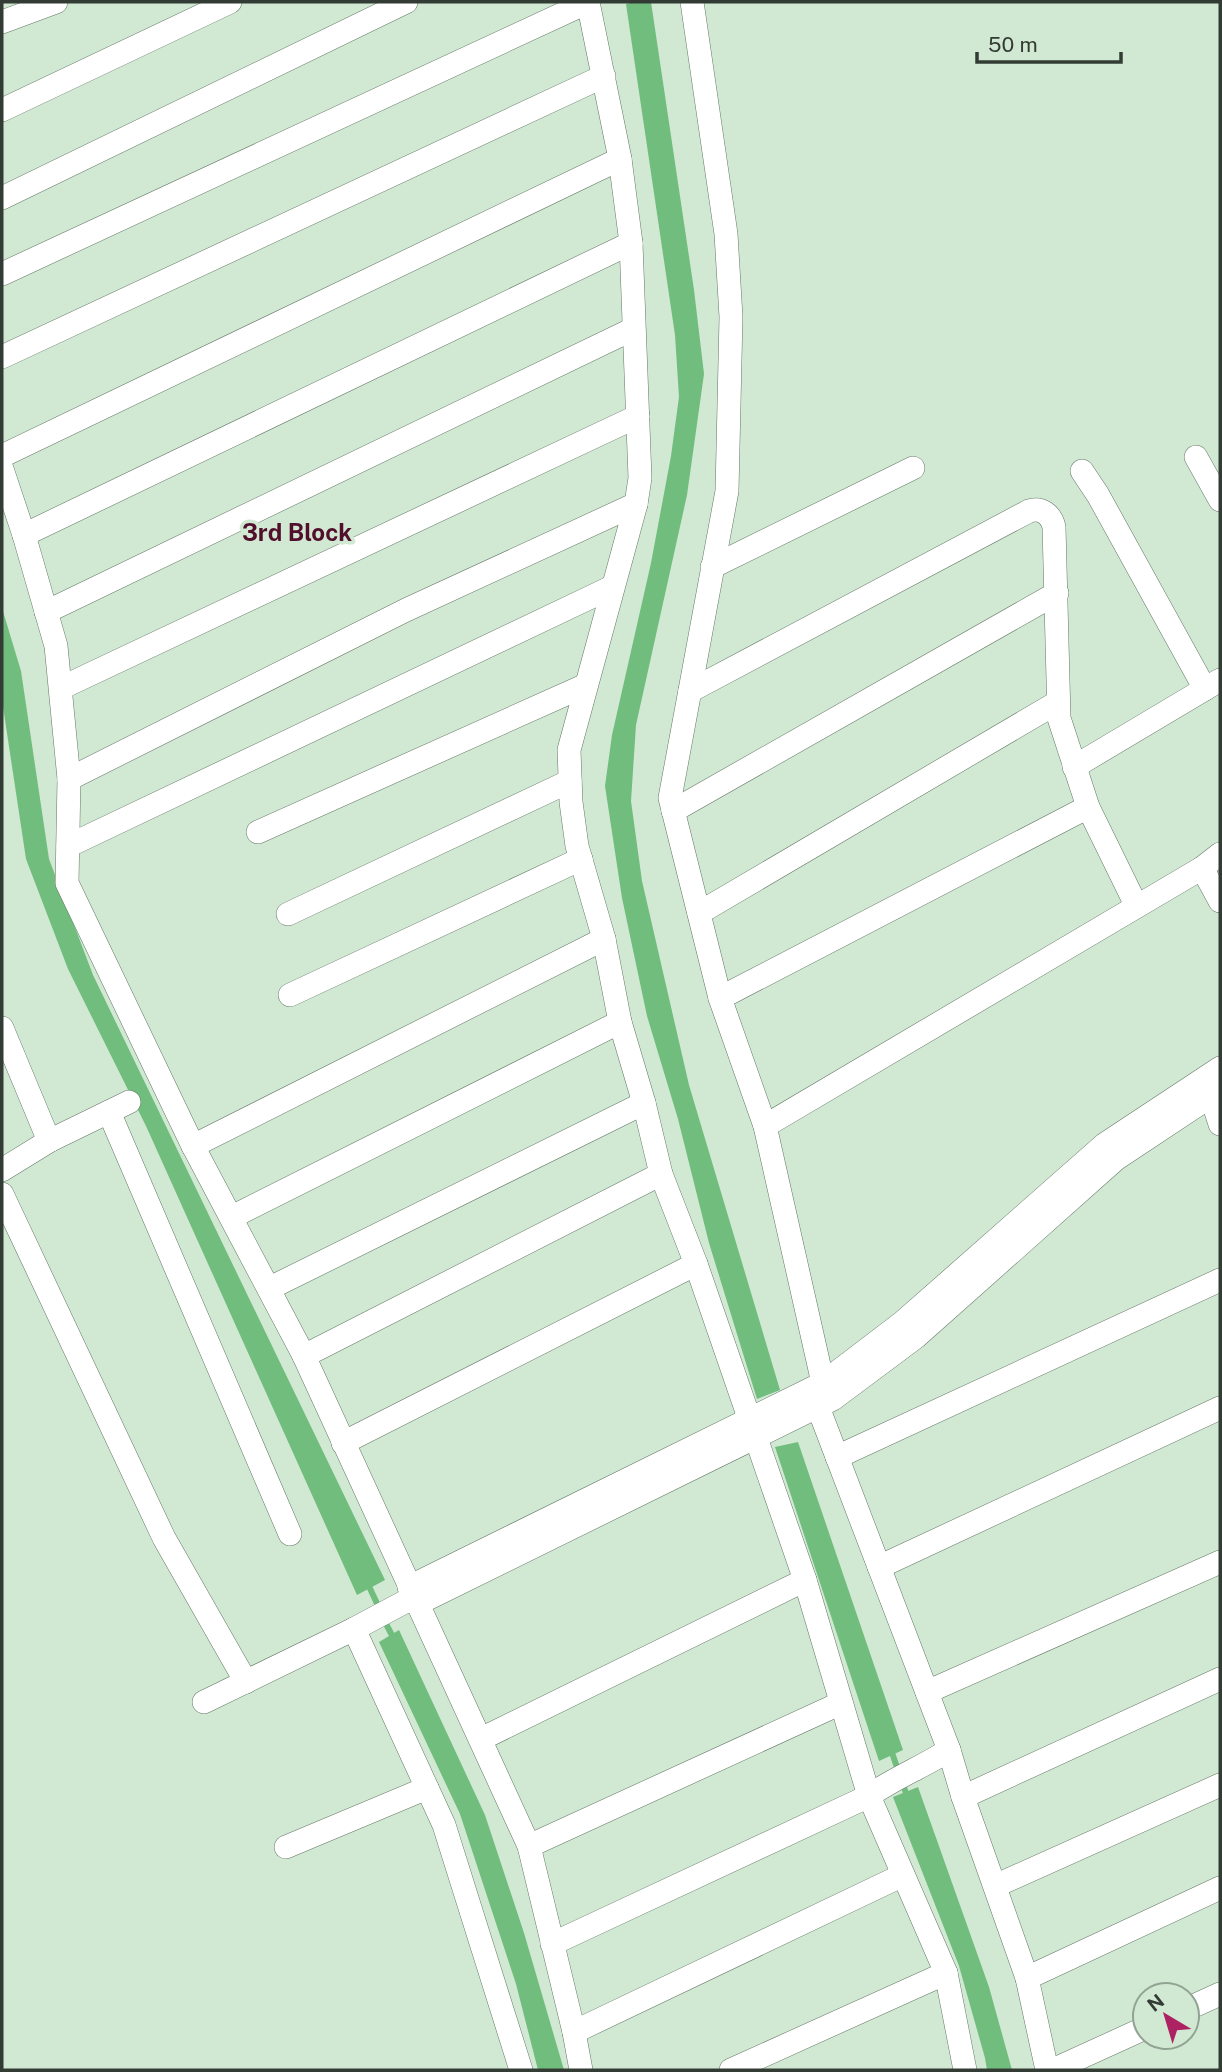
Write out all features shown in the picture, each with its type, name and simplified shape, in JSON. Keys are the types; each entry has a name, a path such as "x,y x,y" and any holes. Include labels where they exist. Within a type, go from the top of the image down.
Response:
{"street":[{"path":"2,22 56,2"},
{"path":"2,110 230,2"},
{"path":"2,198 406,2"},
{"path":"2,274 588,2 620,159 631,243 640,478 636,504 569,750 571,802 581,859 604,939 620,1022 661,1174 696,1264 805,1580 869,1796 946,1973 957,2067"},
{"path":"692,2 726,234 731,317 727,491 670,798 720,998 765,1126 823,1383"},
{"path":"2,356 604,76"},
{"path":"2,456 620,159"},
{"path":"24,535 631,243"},
{"path":"46,612 633,329"},
{"path":"61,688 638,416"},
{"path":"1196,457 1220,500"},
{"path":"712,567 913,468"},
{"path":"2,469 24,535 55,646 69,779 67,883 193,1146 304,1356 529,1846 581,2070"},
{"path":"1074,767 1213,684 1083,471"},
{"path":"69,779 406,610 636,504"},
{"path":"690,691 1037,508 1053,519 1059,718 1088,807 1136,905"},
{"path":"68,846 612,587"},
{"path":"673,811 1057,593"},
{"path":"258,832 586,685"},
{"path":"699,913 1058,702"},
{"path":"288,914 570,781"},
{"path":"720,998 1088,807"},
{"path":"765,1126 1202,868 1220,854"},
{"path":"290,995 581,859"},
{"path":"1202,868 1220,901"},
{"path":"193,1146 604,939"},
{"path":"232,1217 620,1022"},
{"path":"2,1028 50,1141"},
{"path":"204,1702 753,1428 823,1383 903,1322 1105,1144 1220,1068"},
{"path":"753,1428 818,1407 833,1399 915,1337 1116,1159 1215,1093 1220,1124"},
{"path":"270,1288 644,1103"},
{"path":"2,1170 50,1141 119,1107 290,1534"},
{"path":"304,1356 661,1174"},
{"path":"2,1195 164,1538 246,1682"},
{"path":"343,1443 696,1264"},
{"path":"837,1457 1220,1280"},
{"path":"818,1407 949,1750 1027,1978 1047,2070"},
{"path":"879,1567 1220,1408"},
{"path":"927,1692 1220,1562"},
{"path":"481,1739 805,1580"},
{"path":"361,1625 444,1825 521,2070"},
{"path":"963,1797 1220,1679"},
{"path":"529,1846 841,1703"},
{"path":"552,1944 869,1796 889,1782 926,1765 949,1750"},
{"path":"995,1886 1220,1785"},
{"path":"285,1847 427,1788"},
{"path":"574,2032 903,1875"},
{"path":"1027,1978 1220,1888"},
{"path":"731,2070 946,1973"},
{"path":"1201,2003 1220,1994"},
{"path":"1054,2070 1131,2034"}],"shaded area":[{"path":"651,2 704,374 687,495 636,725 631,801 642,881 689,1085 780,1390 757,1399 709,1243 678,1119 647,1016 622,898 605,786 612,735 651,563 679,397 675,335 626,4"},
{"path":"2,608 21,671 49,859 93,975 385,1580 357,1595 146,1126 68,969 26,859 2,700"},
{"path":"798,1442 903,1750 879,1761 775,1447"},
{"path":"399,1630 485,1815 524,1933 564,2070 538,2070 516,1984 460,1814 379,1642"},
{"path":"918,1787 989,1987 1012,2070 987,2070 959,1966 893,1797"}],"waterway":[{"path":"367,1582 380,1610"},
{"path":"384,1620 395,1641"},
{"path":"890,1747 908,1799"}],"district":[{"name":"3rd Block","path":"297,532"}]}
